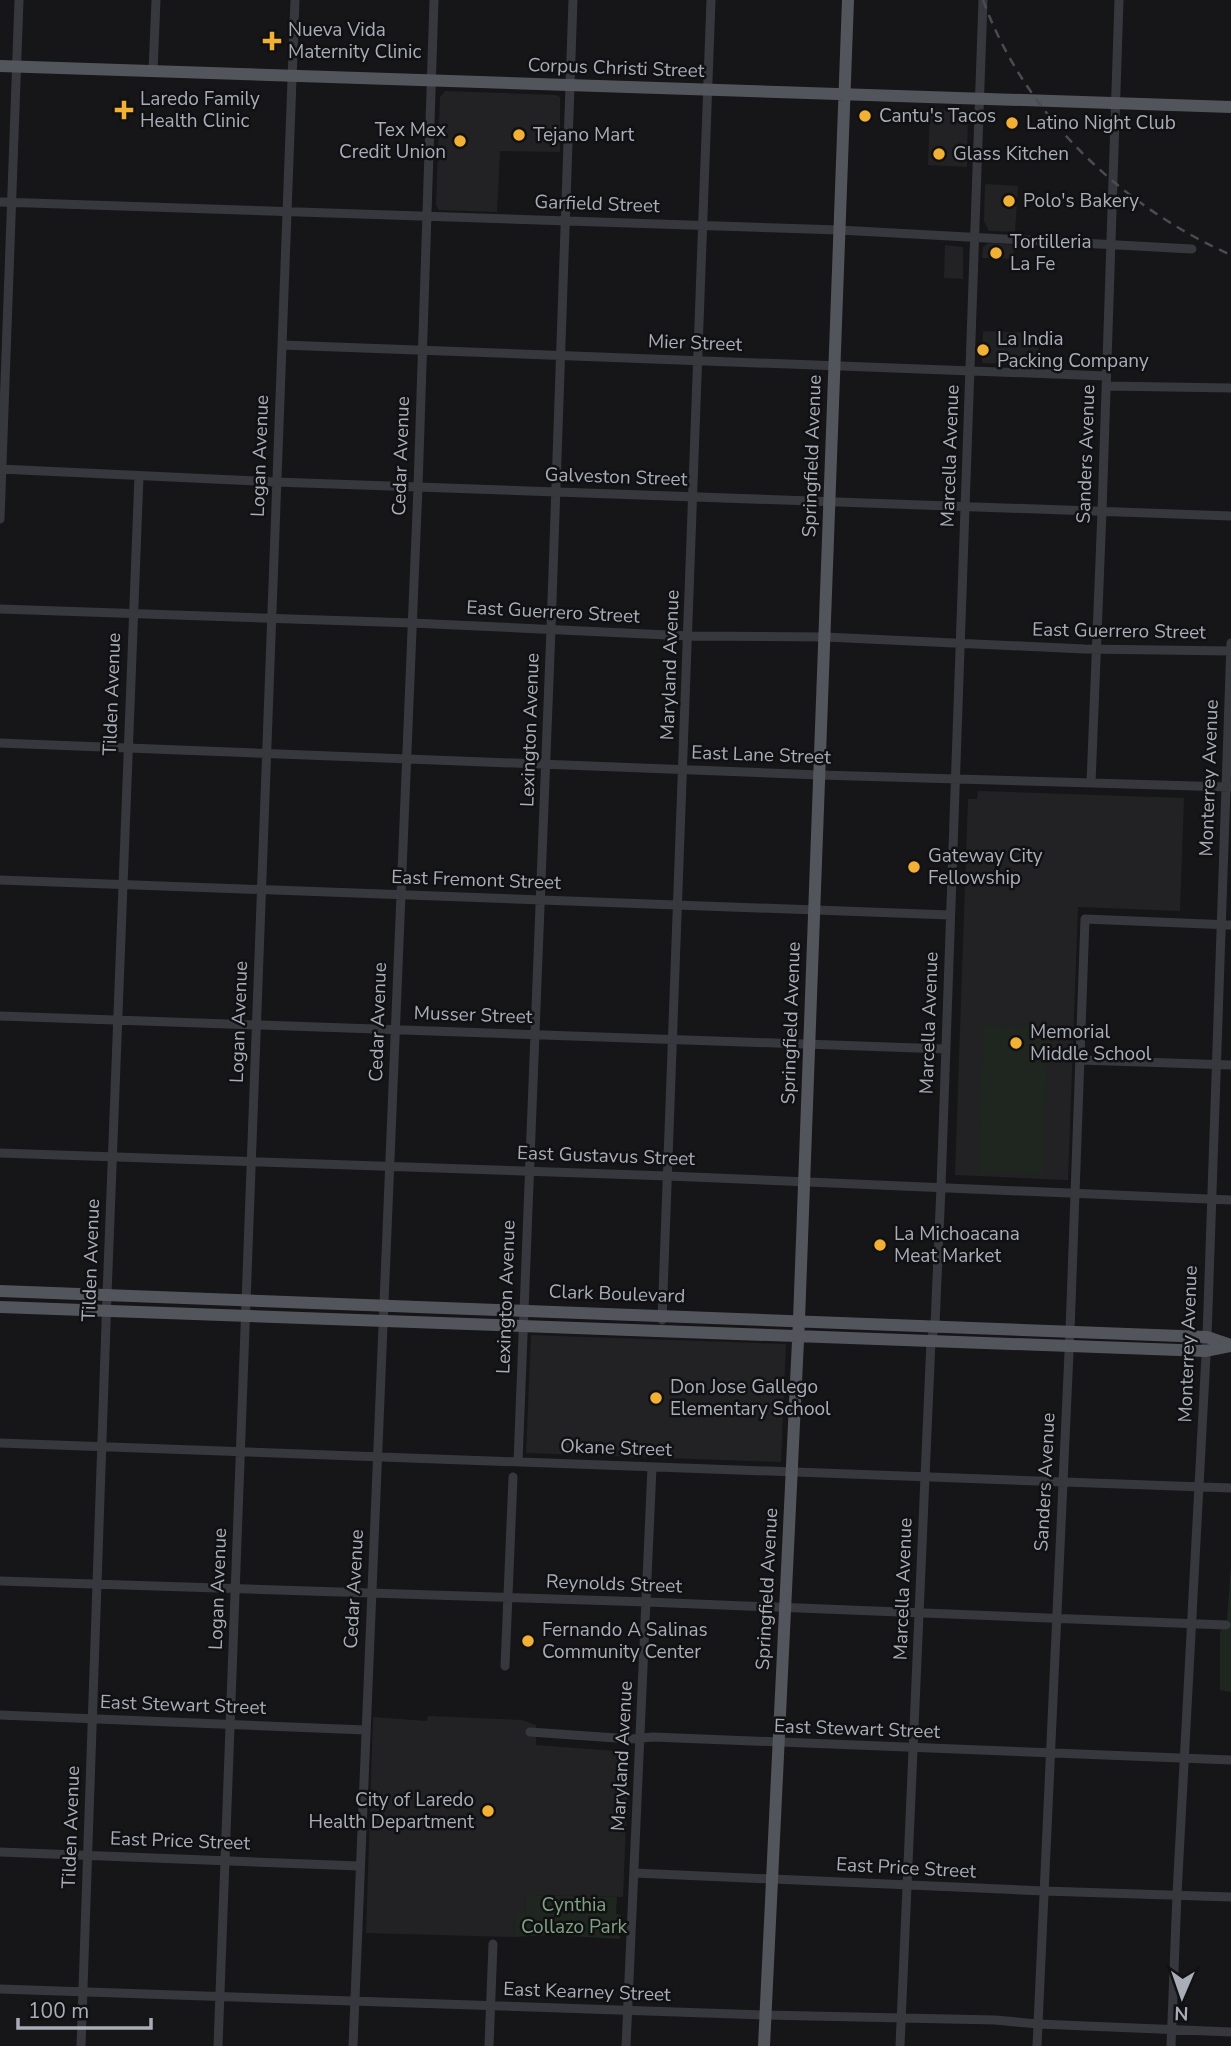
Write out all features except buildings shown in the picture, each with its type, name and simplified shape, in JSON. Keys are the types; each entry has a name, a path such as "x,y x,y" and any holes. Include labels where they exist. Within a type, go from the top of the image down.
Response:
{"main road":[{"name":"Springfield Avenue","path":"764,2046 799,1336 848,0"},
{"name":"Corpus Christi Street","path":"0,66 1231,107"},
{"name":"Clark Boulevard","path":"0,1291 935,1325 1207,1337 1231,1345"},
{"name":"Clark Boulevard","path":"0,1307 1206,1351 1231,1345"}],"street":[{"path":"0,519 3,337 19,0"},
{"path":"153,71 156,0"},
{"name":"Logan Avenue","path":"218,2046 295,0"},
{"name":"Cedar Avenue","path":"353,2046 418,487 434,0"},
{"name":"Lexington Avenue","path":"518,1462 573,0"},
{"name":"Maryland Avenue","path":"662,1332 711,0"},
{"name":"Marcella Avenue","path":"900,2046 931,1341 935,1325 941,1187 983,0"},
{"name":"Sanders Avenue","path":"1091,783 1119,0"},
{"name":"Garfield Street","path":"0,202 839,230 1192,249"},
{"name":"Mier Street","path":"282,345 970,370 1231,388"},
{"name":"Galveston Street","path":"1,469 694,498 966,505 1231,516"},
{"name":"Tilden Avenue","path":"81,2046 106,1311 139,476"},
{"name":"East Guerrero Street","path":"0,609 412,622 688,636 825,637 1231,652"},
{"name":"Monterrey Avenue","path":"1171,2046 1207,1337 1216,1065 1226,924 1231,643"},
{"name":"East Lane Street","path":"0,743 956,780 1229,787"},
{"name":"East Fremont Street","path":"0,880 950,915"},
{"name":"Sanders Avenue","path":"1037,2046 1070,1331 1085,919 1226,924"},
{"name":"Musser Street","path":"0,1016 945,1049"},
{"path":"1080,1060 1231,1065"},
{"name":"East Gustavus Street","path":"0,1153 805,1181 1231,1200"},
{"name":"Okane Street","path":"0,1443 1231,1489"},
{"name":"Maryland Avenue","path":"626,2046 652,1467"},
{"path":"505,1666 513,1477"},
{"name":"Reynolds Street","path":"0,1581 647,1602 1226,1625"},
{"name":"East Stewart Street","path":"0,1715 365,1730"},
{"name":"East Stewart Street","path":"530,1732 1231,1760"},
{"name":"East Price Street","path":"0,1852 359,1866"},
{"name":"East Price Street","path":"634,1873 1231,1897"},
{"path":"489,2046 493,1944"},
{"name":"East Kearney Street","path":"0,1989 628,2011 995,2020 1231,2032"}],"shaded area":[{"path":"445,91 560,97 560,152 500,151 497,212 439,210 436,205 440,97"},
{"path":"930,109 968,111 967,167 928,165"},
{"path":"985,184 1018,186 1015,232 989,231 984,221"},
{"path":"988,243 1014,245 1014,259 982,258 983,247"},
{"path":"945,245 963,247 963,279 944,278"},
{"path":"983,331 1039,333 1038,365 982,363"},
{"name":"Memorial Middle School","path":"978,791 1184,798 1180,911 1078,907 1068,1180 955,1175 968,799 977,799"},
{"name":"Don Jose Gallego Elementary School","path":"531,1335 786,1344 781,1462 526,1453"},
{"path":"428,1716 522,1720 536,1725 536,1745 629,1752 623,1897 526,1895 525,1915 515,1915 514,1937 366,1933 373,1717 427,1721"}],"green space":[{"path":"983,1025 1048,1027 1043,1174 979,1172"},
{"path":"1231,1565 1231,1692 1220,1690 1220,1632 1227,1619"},
{"name":"Cynthia Collazo Park","path":"526,1895 617,1897 616,1914 621,1915 620,1939 550,1935 514,1937 515,1915 525,1915"}],"railway":[{"path":"983,0 1001,42 1024,81 1051,118 1082,152 1115,183 1152,211 1190,235 1231,255"}],"place":[{"name":"Nueva Vida Maternity Clinic","path":"272,41"},
{"name":"Laredo Family Health Clinic","path":"124,110"},
{"name":"Cantu's Tacos","path":"865,116"},
{"name":"Latino Night Club","path":"1012,123"},
{"name":"Tejano Mart","path":"519,135"},
{"name":"Tex Mex Credit Union","path":"460,141"},
{"name":"Glass Kitchen","path":"939,154"},
{"name":"Polo's Bakery","path":"1009,201"},
{"name":"Tortilleria La Fe","path":"996,253"},
{"name":"La India Packing Company","path":"983,350"},
{"name":"Gateway City Fellowship","path":"914,867"},
{"name":"Memorial Middle School","path":"1016,1043"},
{"name":"La Michoacana Meat Market","path":"880,1245"},
{"name":"Don Jose Gallego Elementary School","path":"656,1398"},
{"name":"Fernando A Salinas Community Center","path":"528,1641"},
{"name":"City of Laredo Health Department","path":"488,1811"}]}
